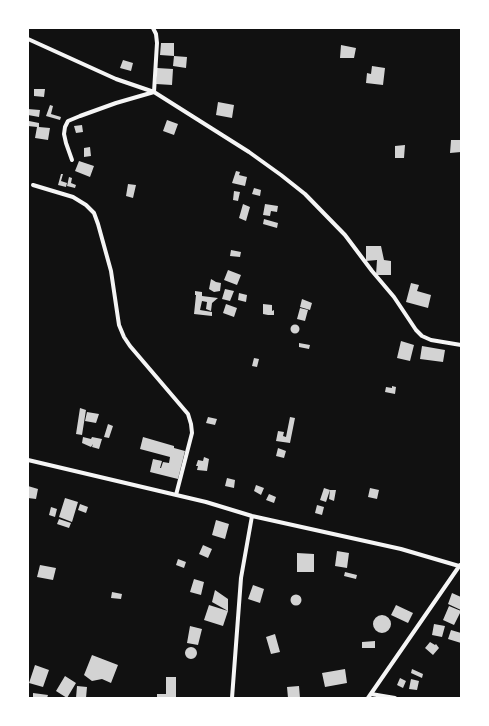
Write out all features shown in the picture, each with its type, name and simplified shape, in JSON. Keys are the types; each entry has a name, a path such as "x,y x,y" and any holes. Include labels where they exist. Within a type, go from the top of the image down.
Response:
{"street":[{"path":"153,28 156,34 157,43 154,92"},
{"path":"28,39 116,79 154,92 249,152 305,194 345,235 372,271 398,301 416,330 422,336 431,340 461,345"},
{"path":"72,160 64,134 68,121 116,103 154,92"},
{"path":"33,185 73,197 86,204 94,213 112,271 119,325 124,337 188,414 192,433 176,495"},
{"path":"28,460 176,495 252,516 401,549 460,565 368,698"},
{"path":"232,698 236,662 241,578 252,516"},
{"path":"371,694 395,698"}],"building":[{"path":"161,43 174,43 174,56 160,55"},
{"path":"341,45 356,48 354,58 340,58"},
{"path":"174,56 187,57 186,68 173,66"},
{"path":"123,60 133,63 131,71 120,68"},
{"path":"372,66 385,68 383,85 366,83 367,73 371,74"},
{"path":"157,68 173,69 172,85 156,84"},
{"path":"34,89 45,89 44,97 34,96"},
{"path":"218,102 234,105 232,118 216,115"},
{"path":"50,105 53,106 51,114 61,117 60,120 46,116"},
{"path":"28,109 40,110 39,117 28,115"},
{"path":"167,120 178,124 174,135 163,131"},
{"path":"29,121 39,123 39,127 50,128 48,140 35,138 37,127 28,126"},
{"path":"82,125 83,132 76,133 74,126"},
{"path":"451,140 461,140 461,152 450,153"},
{"path":"405,145 404,158 395,158 395,146"},
{"path":"90,147 91,156 84,157 84,148"},
{"path":"79,161 94,166 90,177 75,171"},
{"path":"236,171 240,172 239,175 247,177 245,186 232,183"},
{"path":"61,174 63,174 61,181 67,183 66,187 58,185"},
{"path":"69,177 72,178 71,183 76,185 75,188 67,186"},
{"path":"128,184 136,185 133,198 126,196"},
{"path":"254,188 261,190 260,196 252,194"},
{"path":"234,191 240,192 238,201 233,200"},
{"path":"243,204 250,207 246,221 239,218"},
{"path":"265,204 278,206 277,212 271,211 270,216 263,215"},
{"path":"264,219 278,223 277,228 263,224"},
{"path":"366,246 381,246 384,260 391,261 391,275 376,275 377,260 366,261"},
{"path":"231,250 241,252 240,257 230,256"},
{"path":"228,270 241,275 237,285 224,280"},
{"path":"211,279 221,283 220,291 214,292 209,289"},
{"path":"411,283 419,285 417,291 431,295 428,308 406,302"},
{"path":"225,289 234,291 230,301 222,299"},
{"path":"195,291 202,292 202,296 218,298 212,303 211,311 206,309 207,302 202,301 200,310 212,312 212,316 194,314"},
{"path":"239,293 247,295 246,302 238,300"},
{"path":"302,299 312,303 310,310 300,307"},
{"path":"226,304 237,308 234,317 223,313"},
{"path":"263,304 272,305 274,315 263,314"},
{"path":"300,308 308,310 305,321 297,319"},
{"path":"295,324 300,329 295,334 290,329"},
{"path":"401,341 414,345 410,361 397,358"},
{"path":"299,343 310,345 309,349 299,347"},
{"path":"422,346 445,350 443,362 420,359"},
{"path":"254,358 259,359 257,367 252,366"},
{"path":"392,386 396,387 395,394 385,392 386,387 392,388"},
{"path":"80,408 86,410 82,435 76,434"},
{"path":"87,412 99,414 96,423 85,421"},
{"path":"208,417 217,419 215,425 206,423"},
{"path":"290,417 295,418 290,443 276,441 278,431 284,432 283,436 286,437"},
{"path":"108,424 113,426 109,438 104,437"},
{"path":"83,437 102,439 99,449 92,447 93,444 91,447 82,443"},
{"path":"143,437 174,446 174,448 185,451 178,479 150,472 153,459 162,461 161,468 163,462 169,463 170,457 140,449"},
{"path":"278,448 286,451 284,458 276,456"},
{"path":"204,457 209,459 207,471 197,470 198,466 196,466 198,460 203,461"},
{"path":"227,478 235,480 234,488 225,486"},
{"path":"256,485 264,488 261,495 254,491"},
{"path":"28,486 38,489 36,499 28,498"},
{"path":"324,488 330,490 326,502 320,500"},
{"path":"370,488 379,490 377,499 368,497"},
{"path":"330,490 336,490 334,501 329,499"},
{"path":"269,494 276,497 274,503 266,500"},
{"path":"65,498 78,502 72,522 59,517"},
{"path":"80,504 88,507 86,513 78,510"},
{"path":"317,505 324,507 322,515 315,513"},
{"path":"51,507 57,509 55,517 49,515"},
{"path":"59,519 71,523 69,528 57,524"},
{"path":"216,520 229,524 225,539 212,535"},
{"path":"203,545 212,549 208,558 199,554"},
{"path":"337,551 349,553 347,568 335,566"},
{"path":"297,553 314,554 314,572 297,572"},
{"path":"178,559 186,562 184,568 176,565"},
{"path":"40,565 56,568 53,580 37,577"},
{"path":"345,572 357,575 356,579 344,576"},
{"path":"194,579 204,582 201,595 190,592"},
{"path":"253,585 264,589 260,603 248,599"},
{"path":"215,590 228,599 228,611 212,602"},
{"path":"112,592 122,594 121,599 111,598"},
{"path":"452,593 461,597 461,610 448,604"},
{"path":"294,595 298,595 300,596 300,604 294,605 291,602 291,598"},
{"path":"209,605 228,611 223,626 204,620"},
{"path":"396,605 413,613 408,623 391,615"},
{"path":"449,606 461,611 454,625 443,620"},
{"path":"378,615 386,615 391,620 389,631 386,633 378,633 373,628 373,620"},
{"path":"434,624 445,626 442,637 432,635"},
{"path":"190,626 202,629 198,645 187,643"},
{"path":"451,630 461,633 461,643 448,639"},
{"path":"275,634 280,652 271,654 266,637"},
{"path":"375,641 375,648 362,648 362,642"},
{"path":"430,642 435,645 436,644 439,648 433,655 425,648"},
{"path":"191,647 195,649 197,653 195,657 191,659 187,657 185,653 187,649"},
{"path":"92,655 118,665 111,683 102,679 92,681 84,675"},
{"path":"35,665 49,670 43,687 29,683"},
{"path":"345,669 347,683 325,687 322,673"},
{"path":"412,669 423,674 422,678 411,673"},
{"path":"65,676 76,683 67,698 56,691"},
{"path":"166,677 176,677 176,698 157,698 157,694 166,694"},
{"path":"400,678 406,681 403,688 397,685"},
{"path":"411,679 419,681 417,690 409,689"},
{"path":"77,686 87,687 86,698 76,698"},
{"path":"299,686 300,698 288,698 287,687"},
{"path":"33,693 48,695 47,698 33,698"}]}
